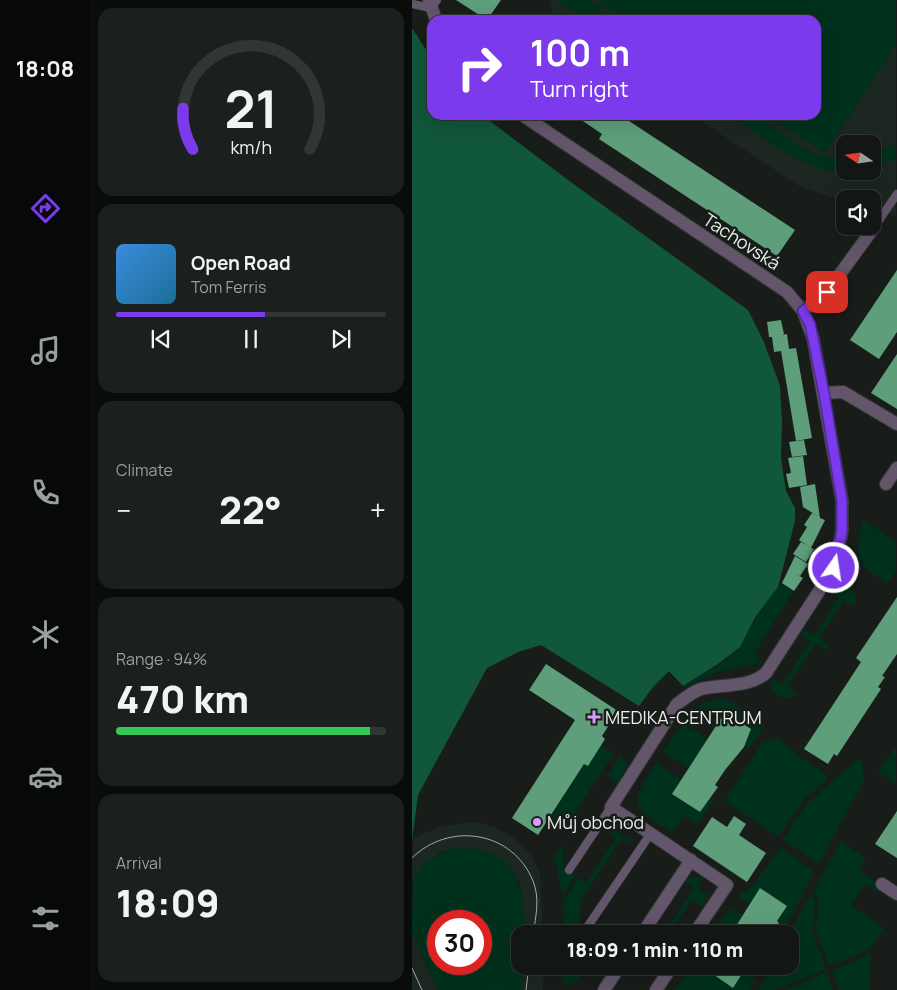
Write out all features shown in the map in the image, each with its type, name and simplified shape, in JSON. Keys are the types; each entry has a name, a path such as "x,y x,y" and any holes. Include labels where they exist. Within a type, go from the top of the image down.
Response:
{"street":[{"name":"Tachovská","path":"529,120 787,292 803,311 811,331 824,393 842,508 842,531 834,568 766,673 749,682 702,689 687,696 677,704 611,807"},
{"path":"803,311 827,292 868,235"},
{"path":"824,393 843,392 896,424"},
{"path":"886,484 896,468"},
{"path":"611,807 727,885 700,925"},
{"path":"648,925 691,860"},
{"path":"882,884 896,894"},
{"path":"604,990 614,975"},
{"path":"656,990 666,975"}],"lane":[{"path":"412,4 434,7"},
{"path":"881,217 896,194"},
{"path":"569,870 611,807"},
{"path":"589,925 651,833"}],"shaded area":[{"path":"552,0 896,0 896,218 881,210 881,190 836,190 836,198 799,186 700,120 821,120 821,15 554,15 549,5"},
{"path":"475,822 493,826 516,839 531,855 540,873 543,925 525,925 520,884 512,871 501,860 487,852 472,848 455,848 440,852 412,880 413,838 442,826"},
{"path":"412,932 427,964 427,975 432,975 439,990 412,990"},
{"path":"524,975 544,975 543,990 522,990"}],"green space":[{"path":"556,0 591,0 604,15 578,15"},
{"path":"599,0 896,0 896,45 825,153 775,120 821,120 821,15 616,15 598,3"},
{"path":"412,28 427,51 427,120 489,120 748,310 764,342 780,386 782,420 781,459 786,491 795,508 795,521 778,587 756,616 740,647 718,664 683,686 669,671 653,687 639,706 541,645 518,652 487,668 418,795 412,841"},
{"path":"737,120 761,120 806,149 817,154 836,158 836,171 819,168 803,162 772,145"},
{"path":"896,144 896,159 881,165 881,151"},
{"path":"865,521 896,542 896,570 888,583 868,570 860,559 858,553 860,535 862,522"},
{"path":"782,583 793,592 754,654 764,662 715,673 685,688 683,686 714,668 735,651 764,605"},
{"path":"838,584 851,587 856,597 855,606 844,600 819,638 829,645 826,650 815,644 787,687 797,694 787,699 777,696 771,688 772,678 783,684 810,642 800,634 804,629 815,635 839,597 829,590"},
{"path":"720,699 731,702 764,723 764,727 750,748 741,745 751,729 725,713 715,728 690,711 704,702"},
{"path":"683,723 708,739 688,768 663,752"},
{"path":"778,738 800,757 826,773 826,781 803,800 780,835 776,835 726,802 726,798 763,742"},
{"path":"600,746 614,753 563,831 559,832 546,824 584,764 588,766"},
{"path":"896,746 896,785 878,771"},
{"path":"620,756 628,765 618,783 607,776"},
{"path":"857,760 862,760 864,780 820,862 817,863 783,840 805,806"},
{"path":"656,763 681,779 672,794 698,811 708,796 714,800 697,825 684,817 672,832 642,810 638,796"},
{"path":"614,824 621,824 616,831 628,840 632,834 631,846 621,839 580,902 580,925 564,925 563,902 578,878 586,883 617,837 606,830"},
{"path":"841,842 866,858 859,871 871,879 877,887 877,891 865,884 851,905 884,928 870,949 829,966 816,930 819,902 814,889"},
{"path":"563,845 563,868 575,876 562,895 555,855"},
{"path":"781,847 814,872 787,925 777,921 787,906 761,888 750,904 738,896 753,886"},
{"path":"455,848 476,849 492,854 504,861 512,871 522,899 525,925 511,925 511,975 524,975 522,990 439,990 432,975 492,975 492,910 427,910 427,964 412,932 413,877 432,859"},
{"path":"692,876 704,879 698,884 701,893 708,892 703,906 692,899 676,925 670,925 694,888 684,881"},
{"path":"811,894 815,902 812,930 826,969 774,990 759,990 767,975 799,975 799,925 794,925"},
{"path":"729,908 743,915 737,925 719,925"},
{"path":"871,953 869,990 839,990 832,971"},
{"path":"827,972 833,990 784,990"},
{"path":"562,975 581,975 576,982 566,984"},
{"path":"685,975 720,975 733,987 741,975 748,975 756,980 750,990 676,990"}],"building":[{"path":"456,0 501,0 490,15 479,15"},
{"path":"581,120 628,120 795,230 777,256 599,139 602,134"},
{"path":"897,270 897,332 879,359 850,340"},
{"path":"781,320 784,334 781,335 787,334 789,349 796,348 812,438 796,441 781,351 774,352 767,322"},
{"path":"897,354 897,409 871,393"},
{"path":"804,440 807,455 792,457 789,442"},
{"path":"803,456 807,485 789,488 786,474 791,473 788,458"},
{"path":"815,484 820,518 825,520 811,548 814,549 806,562 793,554 801,542 808,546 799,540 807,527 804,525 812,513 819,517 803,507 800,487"},
{"path":"795,556 808,564 800,576 796,574 803,578 794,591 782,583"},
{"path":"897,597 897,654 882,676 885,677 878,687 881,689 837,756 834,754 828,764 804,749 861,662 856,658"},
{"path":"546,664 618,711 602,736 605,739 588,766 584,764 538,835 512,818 575,720 529,690"},
{"path":"725,712 751,729 744,747 725,770 715,785 718,787 700,812 672,794"},
{"path":"897,811 897,858 875,844"},
{"path":"734,816 746,824 739,835 766,853 747,882 693,846 712,817 727,827"},
{"path":"760,888 787,906 777,921 779,923 778,925 737,925"},
{"path":"714,975 741,975 733,988"}],"tram line":[{"path":"412,858 427,846 444,839 461,836 479,837 496,842 511,851 524,864 533,881 537,907 534,925"},
{"path":"412,968 422,990"},
{"path":"526,990 528,975"}],"place":[{"name":"MEDIKA-CENTRUM","path":"594,717"},
{"name":"Můj obchod","path":"537,822"}],"route":[{"path":"827,292 803,311 810,324 813,338 842,501 842,531 834,568"}]}
